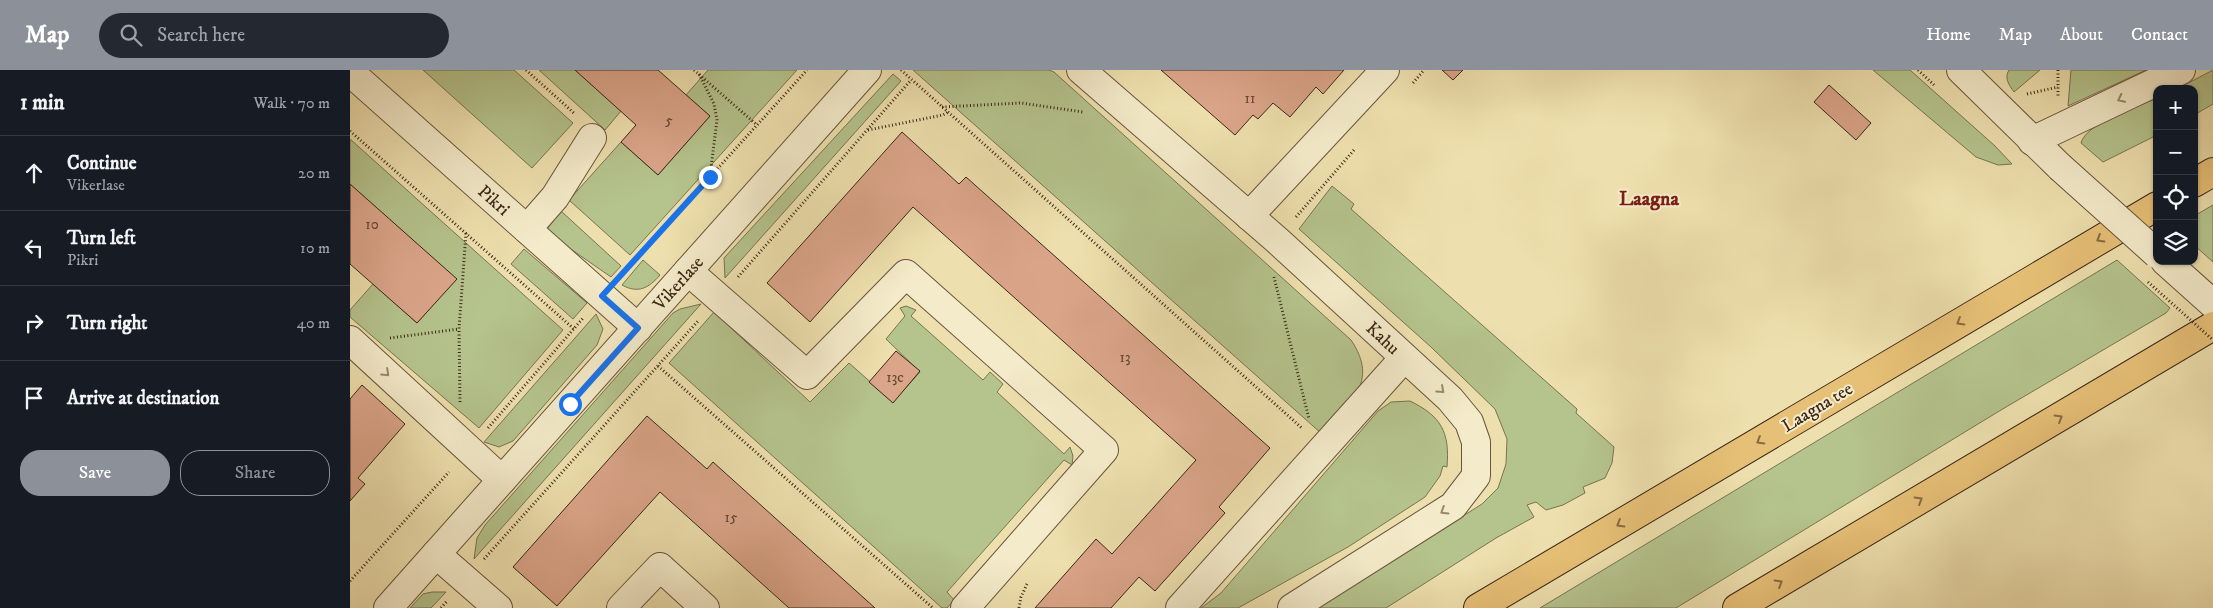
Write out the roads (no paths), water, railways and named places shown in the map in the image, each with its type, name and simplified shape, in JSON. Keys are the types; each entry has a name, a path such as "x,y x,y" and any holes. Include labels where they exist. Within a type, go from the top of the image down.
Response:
{"main road":[{"path":"2198,181 2213,172"},
{"name":"Laagna tee","path":"1478,608 2153,208"},
{"path":"1737,608 2213,326"}],"street":[{"name":"Vikerlase","path":"388,608 867,70"},
{"name":"Kahu","path":"1081,70 1278,242 1450,399 1469,422 1476,442 1476,476 1453,506 1292,608"},
{"path":"1249,216 1385,70"},
{"path":"1961,70 2032,141 2153,250"},
{"path":"2032,141 2181,70"},
{"name":"Pikri","path":"350,72 638,328"},
{"path":"527,230 555,197 592,138"},
{"path":"2169,265 2213,304"},
{"path":"688,272 807,375 906,274 1104,450 965,608"},
{"path":"350,340 502,480"},
{"path":"1180,608 1318,442 1404,358"},
{"path":"436,554 498,608"},
{"path":"621,608 660,567 706,608"}],"district":[{"name":"Laagna","path":"1649,198"}]}
